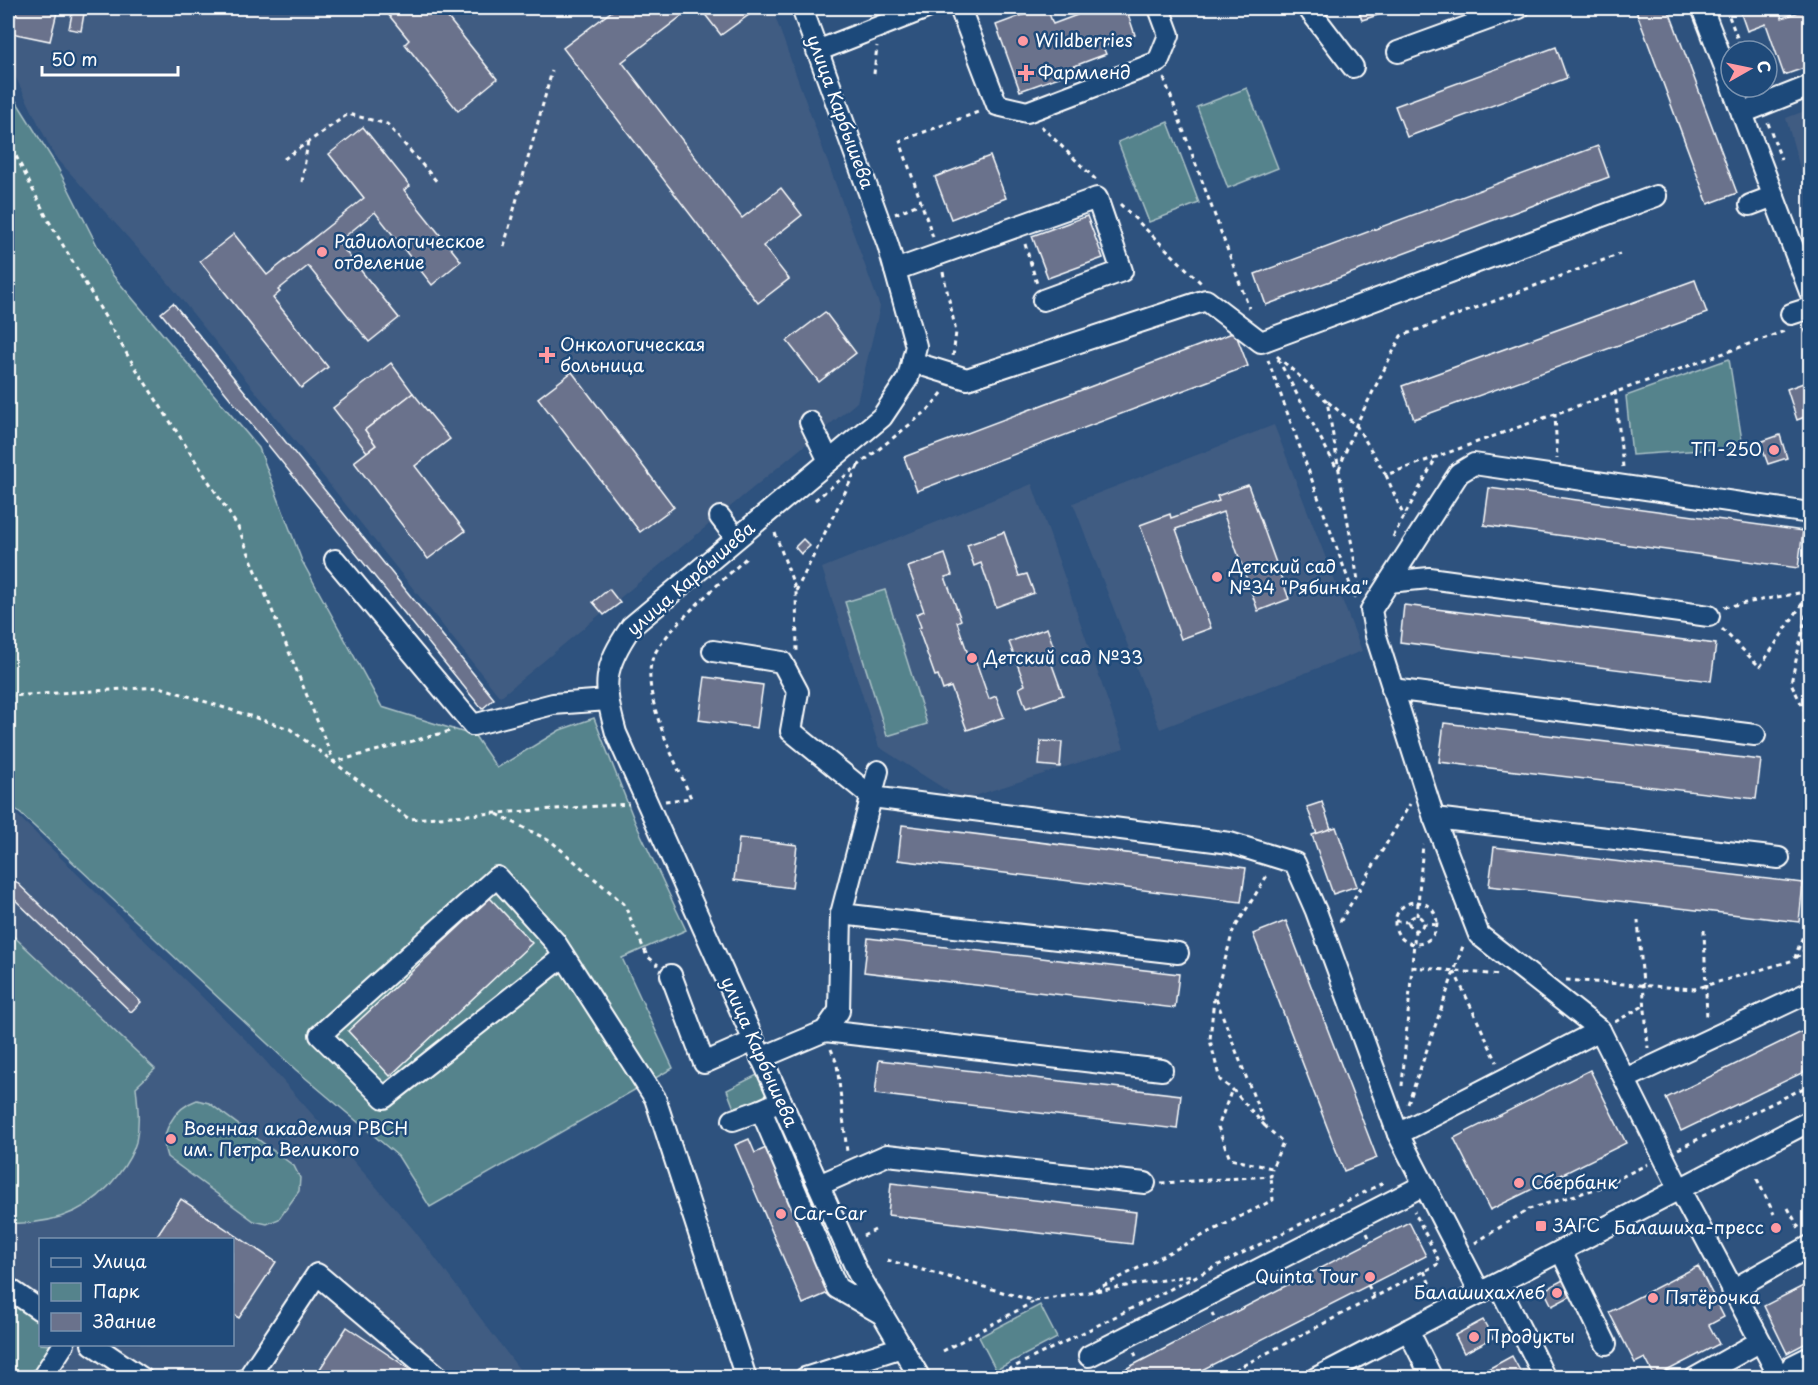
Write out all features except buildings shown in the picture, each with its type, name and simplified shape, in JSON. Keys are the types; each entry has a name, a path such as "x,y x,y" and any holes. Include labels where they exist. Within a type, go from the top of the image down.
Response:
{"street":[{"name":"улица Карбышева","path":"802,8 895,270 916,346 908,378 882,417 631,627 614,651 607,675 608,700 616,733 858,1273 920,1377"},
{"path":"817,51 927,8"},
{"path":"960,8 997,105 1027,112 1158,62 1169,35 1159,8"},
{"path":"1308,8 1353,67"},
{"path":"1398,52 1519,8"},
{"path":"1702,8 1719,52"},
{"path":"1742,112 1810,86"},
{"path":"1737,99 1810,292"},
{"path":"912,362 967,380 1206,300 1261,342 1656,196"},
{"path":"1750,205 1774,196"},
{"path":"895,270 1097,198 1122,271 1042,300"},
{"path":"1792,321 1810,308"},
{"path":"810,422 829,461"},
{"path":"1810,513 1474,464 1459,473 1371,610 1429,826 1479,936 1600,1030 1759,1342 1786,1372 1810,1357"},
{"path":"720,517 736,538"},
{"path":"335,560 473,725 553,704 608,700"},
{"path":"1389,582 1429,578 1709,616"},
{"path":"713,651 782,662 798,692 791,731 872,796 1230,843 1295,863 1398,1134 1479,1293"},
{"path":"1392,689 1755,735"},
{"path":"825,1030 839,1011 841,915 878,771"},
{"path":"1429,826 1779,858"},
{"path":"564,956 384,1098 320,1035 497,877 555,942 564,956 655,1098 746,1377"},
{"path":"841,915 1178,953"},
{"path":"671,975 704,1063 825,1030 1162,1070"},
{"path":"1625,1079 1810,992"},
{"path":"1398,1134 1600,1030"},
{"path":"733,1120 781,1101"},
{"path":"761,1110 837,1288 883,1314"},
{"path":"1316,1377 1810,1121"},
{"path":"819,1185 887,1155 1145,1184"},
{"path":"1089,1356 1424,1185"},
{"path":"1732,1290 1810,1248"},
{"path":"1561,1251 1606,1344"},
{"path":"248,1377 317,1274 440,1377"},
{"path":"1498,1284 1545,1377"},
{"path":"8,1288 39,1309"},
{"path":"1408,1330 1432,1377"},
{"path":"1695,1377 1759,1342"},
{"path":"42,1377 63,1346"},
{"path":"95,1346 142,1377"},
{"path":"805,1377 902,1347"}],"path":[{"path":"1726,8 1738,39"},
{"path":"1158,62 1249,309"},
{"path":"504,246 552,71"},
{"path":"1027,112 1102,186"},
{"path":"284,159 348,114 387,124 438,183"},
{"path":"8,140 47,218 128,356 238,527 334,762"},
{"path":"302,182 308,141"},
{"path":"891,216 921,203"},
{"path":"1119,203 1203,285"},
{"path":"1019,225 1042,300"},
{"path":"1339,471 1356,425 1401,336 1620,254"},
{"path":"1386,475 1438,454 1615,391 1792,321"},
{"path":"1261,342 1355,598"},
{"path":"1339,471 1276,355 1356,425 1386,475 1415,541"},
{"path":"1615,391 1624,486"},
{"path":"1327,401 1361,598 1366,588"},
{"path":"1556,413 1557,476"},
{"path":"1388,547 1438,454"},
{"path":"796,591 860,462"},
{"path":"767,540 776,533 796,591 797,659"},
{"path":"8,696 160,687 290,729 409,819 691,798 664,734 649,685 654,656 675,628 749,555"},
{"path":"1810,593 1760,667 1709,616 1719,608 1810,593"},
{"path":"1810,593 1791,683 1810,721"},
{"path":"334,762 473,725"},
{"path":"1327,943 1416,794"},
{"path":"496,813 552,842 624,904 647,956 671,975"},
{"path":"1422,924 1417,916 1418,902 1429,826"},
{"path":"1091,1292 1272,1200 1272,1168 1283,1142 1265,1126 1232,1089 1220,1080 1210,1040 1215,996 1233,931 1278,858"},
{"path":"1418,902 1432,909 1438,925 1430,940 1414,945 1400,937 1395,921 1402,907 1418,902"},
{"path":"1395,921 1409,922 1417,916"},
{"path":"1794,960 1810,917"},
{"path":"1638,920 1649,1068"},
{"path":"1402,1086 1415,930 1409,922"},
{"path":"1415,930 1422,924 1438,925"},
{"path":"1704,930 1708,1040"},
{"path":"1398,1134 1465,941"},
{"path":"1565,980 1694,989 1794,960 1810,945"},
{"path":"1412,967 1531,978"},
{"path":"1454,971 1505,1079"},
{"path":"1215,996 1265,1126"},
{"path":"1600,1030 1645,1005"},
{"path":"825,1030 837,1064 849,1172"},
{"path":"1219,1377 1459,1253 1529,1209 1599,1188 1810,1085"},
{"path":"1232,1089 1218,1127 1230,1159 1272,1168"},
{"path":"1145,1184 1271,1176"},
{"path":"1757,1179 1774,1214"},
{"path":"992,1377 1386,1181"},
{"path":"1406,1194 1440,1263"},
{"path":"1788,1208 1810,1248"},
{"path":"859,1237 874,1230"},
{"path":"887,1260 1035,1301"},
{"path":"1424,1271 1433,1291"},
{"path":"943,1351 1035,1301 1196,1275"},
{"path":"1368,1285 1374,1298"}],"shaded area":[{"name":"Онкологическая больница","path":"8,8 772,8 880,307 857,402 500,697 166,280 54,155 8,62"},
{"path":"1810,109 1810,204 1786,118"},
{"name":"Детский сад №34 \"Рябинка\"","path":"1274,425 1362,651 1160,729 1073,503"},
{"name":"Детский сад №33","path":"1032,484 1124,748 962,800 879,747 822,568"},
{"name":"Военная академия РВСН им. Петра Великого","path":"8,806 254,1048 414,1230 525,1377 8,1377"}],"green space":[{"path":"8,88 58,168 111,273 259,448 302,561 382,707 475,736 497,768 560,730 594,718 635,822 686,930 622,958 673,1068 430,1207 398,1156 296,1070 8,802"},
{"path":"1247,88 1278,168 1228,188 1197,107"},
{"path":"1168,122 1199,203 1149,222 1118,142"},
{"path":"1729,359 1743,447 1632,455 1626,396"},
{"path":"885,590 927,724 887,736 845,602"},
{"path":"8,931 155,1069 136,1087 138,1121 136,1142 126,1164 107,1187 84,1207 71,1213 42,1221 10,1223 8,1226"},
{"path":"759,1074 768,1097 735,1111 727,1090"},
{"path":"197,1100 209,1103 294,1166 300,1178 299,1191 279,1219 267,1224 254,1221 167,1157 165,1140 170,1123 181,1109"},
{"path":"8,1300 39,1318 39,1346 51,1346 30,1377 8,1378"},
{"path":"1040,1305 1057,1338 996,1370 979,1337"}],"place":[{"name":"Wildberries","path":"1023,41"},
{"name":"Фармленд","path":"1026,73"},
{"name":"Радиологическое отделение","path":"322,252"},
{"name":"Онкологическая больница","path":"547,355"},
{"name":"ТП-250","path":"1774,450"},
{"name":"Детский сад №34 \"Рябинка\"","path":"1217,577"},
{"name":"Детский сад №33","path":"972,658"},
{"name":"Военная академия РВСН им. Петра Великого","path":"171,1139"},
{"name":"Сбербанк","path":"1519,1183"},
{"name":"Car-Car","path":"781,1214"},
{"name":"ЗАГС","path":"1541,1226"},
{"name":"Балашиха-пресс","path":"1776,1228"},
{"name":"Quinta Tour","path":"1370,1277"},
{"name":"Балашихахлеб","path":"1557,1293"},
{"name":"Пятёрочка","path":"1653,1298"},
{"name":"Продукты","path":"1474,1337"}]}
